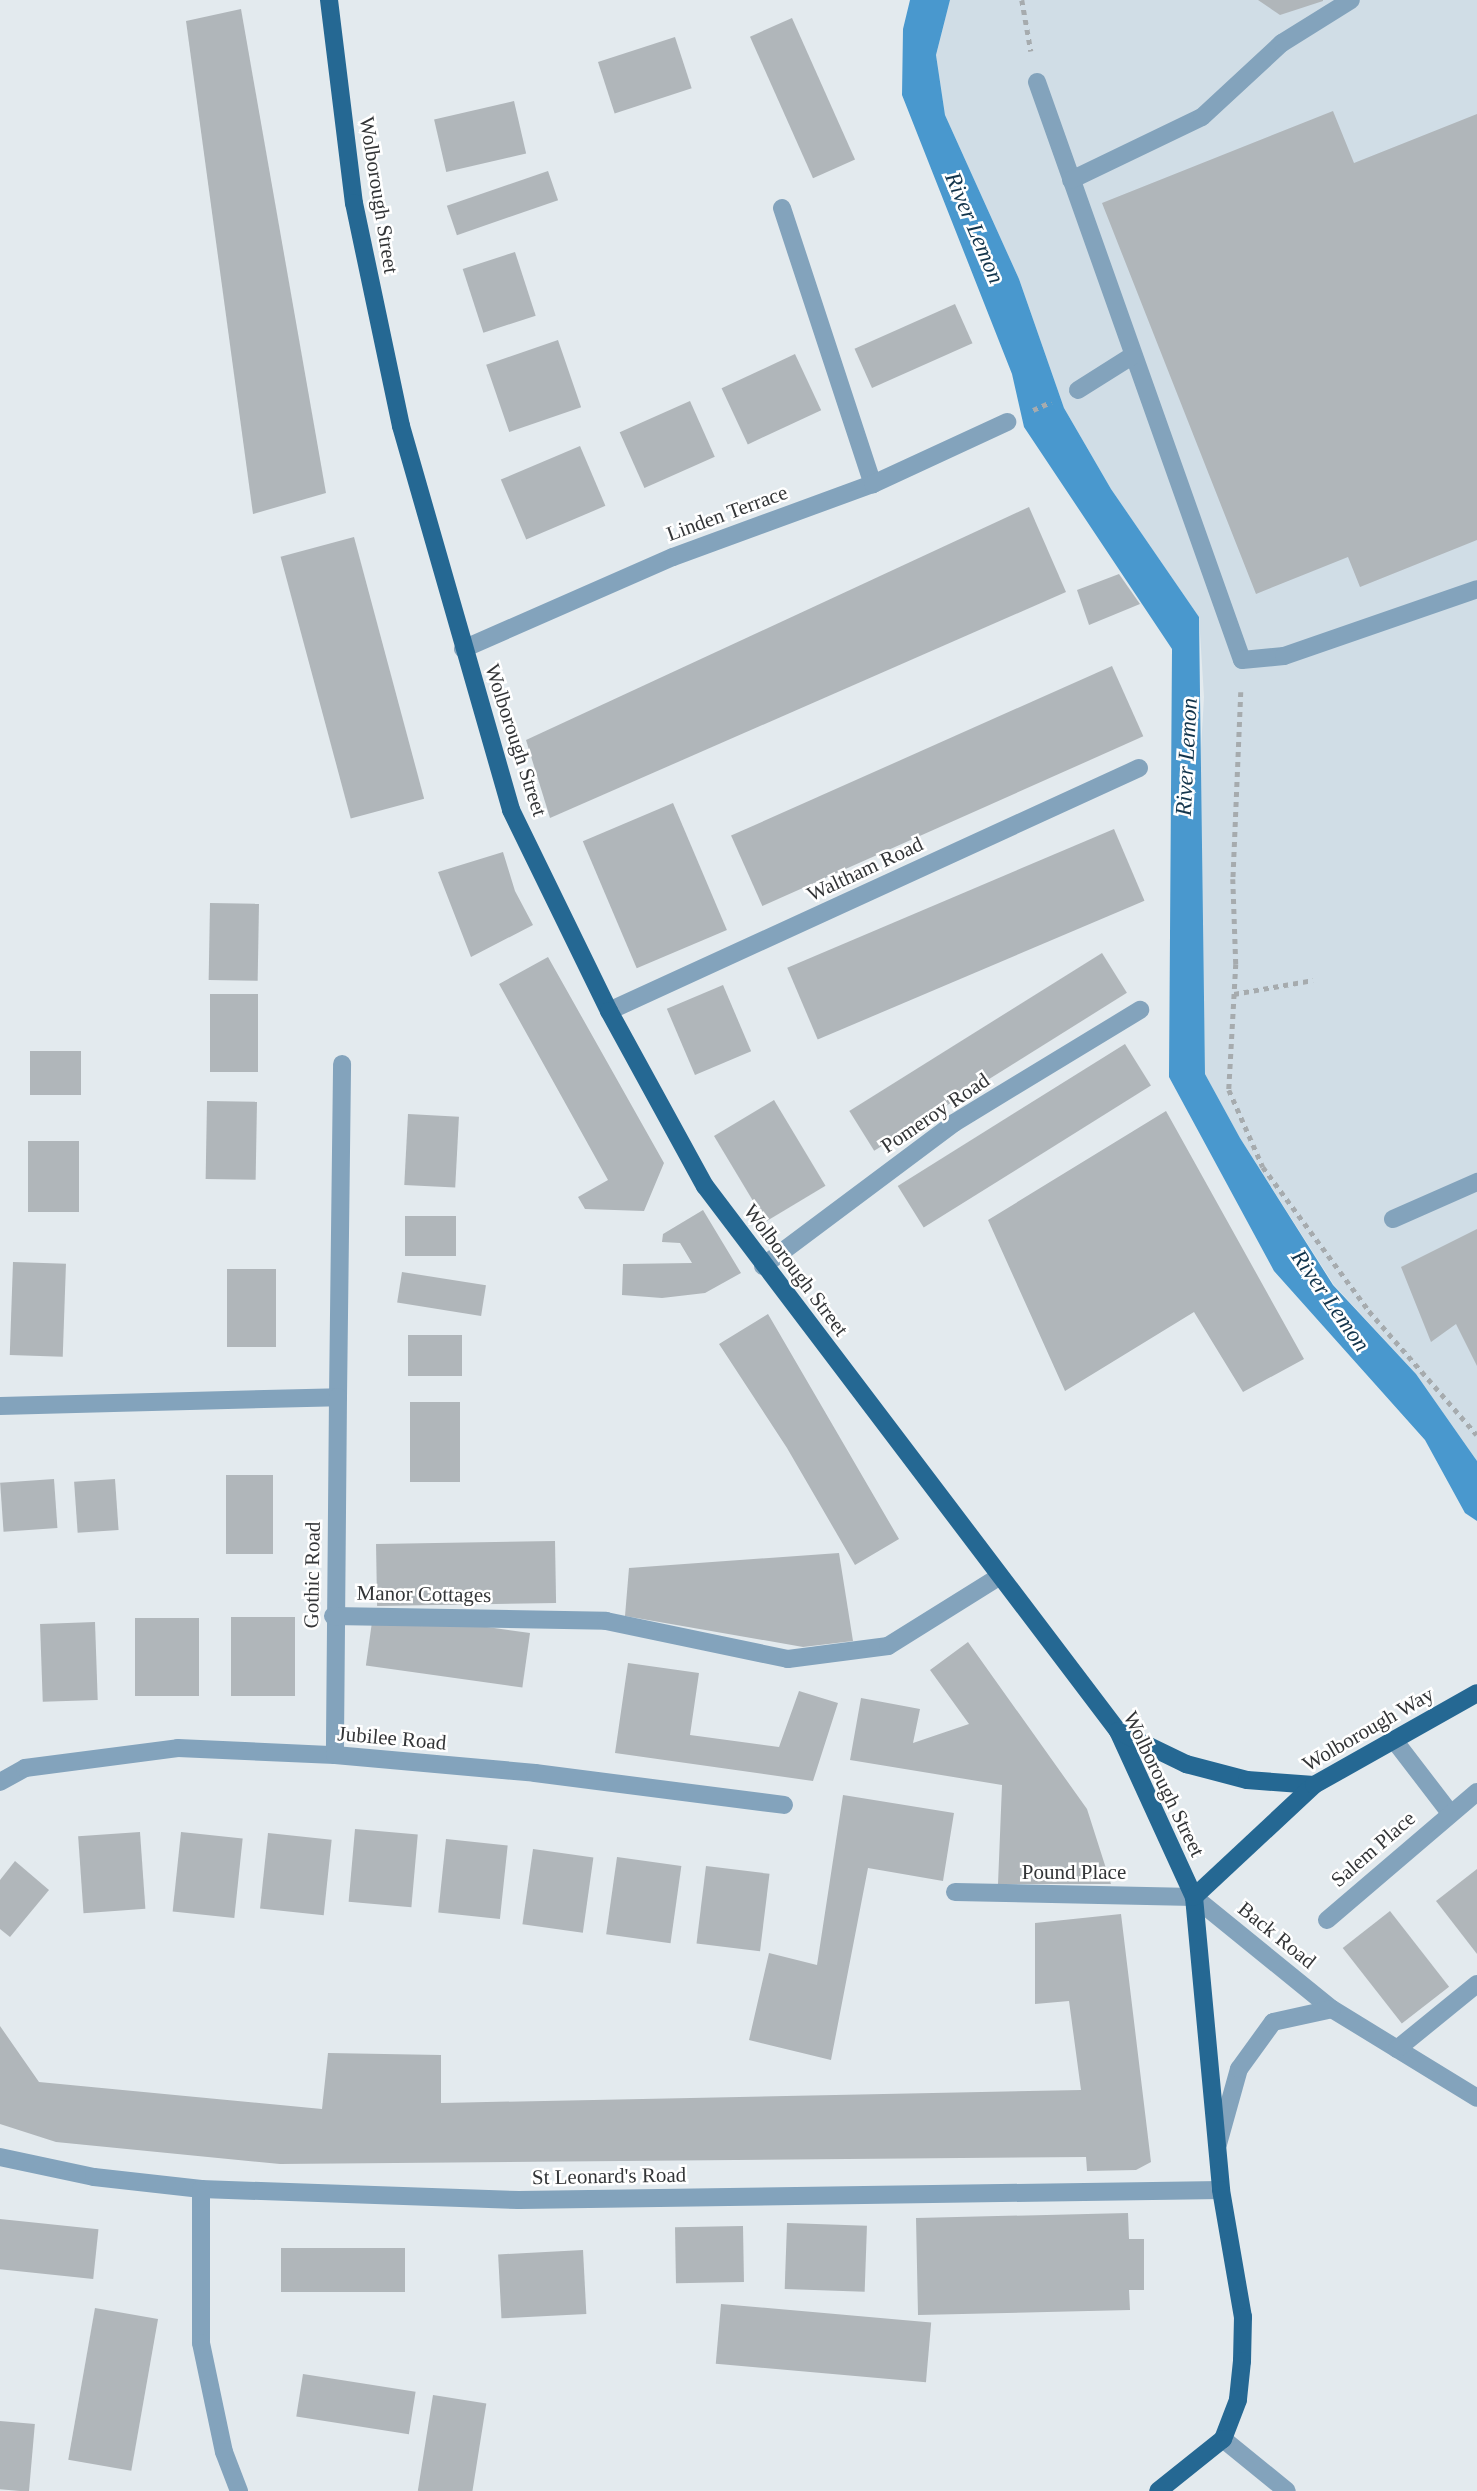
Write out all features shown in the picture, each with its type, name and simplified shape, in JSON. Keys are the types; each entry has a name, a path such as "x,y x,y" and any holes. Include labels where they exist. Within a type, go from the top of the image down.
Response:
{"main road":[{"name":"Wolborough Street","path":"329,0 354,204 401,426 511,810 609,1011 705,1186 1118,1731 1194,1897 1222,2190 1244,2317 1238,2400 1223,2439"},
{"name":"Wolborough Way","path":"1194,1897 1314,1785 1477,1693"},
{"path":"1118,1731 1186,1764 1247,1780 1314,1785"},
{"path":"1158,2491 1223,2439"}],"street":[{"path":"1071,180 1202,117 1282,43 1351,0"},
{"path":"1037,82 1242,660 1284,656 1477,589"},
{"path":"782,208 873,484"},
{"path":"1078,390 1132,356"},
{"name":"Linden Terrace","path":"463,649 673,557 873,484 1007,422"},
{"name":"Waltham Road","path":"609,1011 1139,768"},
{"name":"Pomeroy Road","path":"763,1266 954,1123 1140,1010"},
{"name":"Gothic Road","path":"335,1755 333,1616 342,1064"},
{"path":"1394,1219 1477,1182"},
{"path":"0,1406 338,1397"},
{"name":"Manor Cottages","path":"333,1616 606,1621 788,1658 888,1646 1000,1576"},
{"name":"Salem Place","path":"1394,1740 1450,1813"},
{"name":"Jubilee Road","path":"0,1783 25,1768 178,1748 335,1755 535,1773 784,1805"},
{"name":"Salem Place","path":"1326,1920 1477,1792"},
{"name":"Pound Place","path":"955,1892 1194,1897"},
{"name":"Back Road","path":"1194,1897 1332,2009 1477,2098"},
{"path":"1397,2049 1477,1984"},
{"path":"1217,2146 1239,2069 1273,2022 1332,2009"},
{"name":"St Leonard's Road","path":"0,2157 94,2178 201,2189 519,2200 1222,2190"},
{"path":"201,2189 201,2343 224,2452 239,2491"},
{"path":"1223,2439 1287,2491"}],"path":[{"path":"1022,0 1037,82"},
{"path":"1007,422 1078,390"},
{"path":"1242,660 1229,1090 1262,1167 1369,1311 1477,1435"},
{"path":"1234,994 1312,980"}],"shaded area":[{"path":"950,0 1477,0 1477,1461 1416,1374 1334,1285 1240,1138 1205,1074 1199,783 1204,697 1199,617 1111,489 1064,408 1019,279 945,115 936,55"}],"water":[{"name":"River Lemon","path":"910,0 950,0 936,55 945,115 1019,279 1064,408 1111,489 1199,617 1205,1074 1240,1138 1333,1285 1416,1374 1477,1461 1477,1521 1465,1513 1425,1440 1274,1271 1169,1077 1172,649 1024,427 1012,374 902,95 903,29"}],"building":[{"path":"1258,0 1323,0 1323,1 1280,15"},
{"path":"241,9 326,493 253,514 186,21"},
{"path":"792,18 855,160 813,178 750,37"},
{"path":"675,37 692,88 615,113 598,62"},
{"path":"514,101 526,154 446,172 434,119"},
{"path":"1333,111 1354,163 1477,114 1477,540 1360,587 1348,557 1256,594 1102,203"},
{"path":"548,171 558,200 457,235 447,206"},
{"path":"515,252 536,316 483,333 463,269"},
{"path":"955,304 972,343 872,388 855,349"},
{"path":"558,340 581,407 509,432 486,365"},
{"path":"795,354 821,410 748,444 722,388"},
{"path":"690,401 715,457 644,488 620,432"},
{"path":"580,446 605,506 526,539 501,480"},
{"path":"1029,507 1066,592 550,818 526,740"},
{"path":"354,537 424,799 351,818 281,557"},
{"path":"1119,574 1140,604 1089,625 1077,590"},
{"path":"1112,666 1143,736 762,906 731,836"},
{"path":"673,803 727,930 637,968 583,841"},
{"path":"1114,829 1144,901 818,1040 787,968"},
{"path":"503,852 515,891 533,925 471,957 438,872"},
{"path":"210,903 259,904 258,981 209,980"},
{"path":"1102,953 1127,993 874,1151 849,1111"},
{"path":"548,957 664,1163 644,1211 585,1209 578,1197 608,1180 499,984"},
{"path":"723,985 751,1051 695,1075 667,1009"},
{"path":"210,994 258,994 258,1072 210,1072"},
{"path":"1125,1044 1151,1086 924,1228 898,1186"},
{"path":"30,1051 81,1051 81,1095 30,1095"},
{"path":"774,1100 826,1186 766,1222 714,1136"},
{"path":"207,1101 257,1102 256,1180 206,1179"},
{"path":"1166,1111 1304,1359 1243,1392 1194,1312 1065,1391 988,1220"},
{"path":"408,1114 459,1117 455,1188 404,1185"},
{"path":"28,1141 79,1141 79,1212 28,1212"},
{"path":"703,1210 741,1273 705,1293 662,1298 622,1295 623,1264 692,1263 680,1243 662,1242 663,1234"},
{"path":"405,1216 456,1216 456,1256 405,1256"},
{"path":"1477,1229 1477,1366 1456,1324 1431,1342 1401,1267"},
{"path":"13,1262 66,1264 63,1357 10,1355"},
{"path":"227,1269 276,1269 276,1347 227,1347"},
{"path":"402,1272 486,1285 481,1316 397,1303"},
{"path":"768,1314 899,1539 855,1565 787,1448 719,1344"},
{"path":"408,1335 462,1335 462,1376 408,1376"},
{"path":"410,1402 460,1402 460,1482 410,1482"},
{"path":"226,1475 273,1475 273,1554 226,1554"},
{"path":"54,1479 57,1528 4,1532 0,1483"},
{"path":"115,1479 119,1530 78,1533 74,1482"},
{"path":"555,1541 556,1603 377,1606 376,1544"},
{"path":"839,1553 853,1641 803,1647 625,1616 629,1568"},
{"path":"374,1611 530,1633 522,1687 366,1665"},
{"path":"231,1617 295,1617 295,1696 231,1696"},
{"path":"135,1618 199,1618 199,1696 135,1696"},
{"path":"95,1622 98,1700 43,1702 40,1624"},
{"path":"968,1642 1087,1809 1111,1884 998,1884 1002,1785 850,1760 861,1698 920,1709 913,1743 969,1724 930,1670"},
{"path":"628,1663 699,1673 690,1735 779,1747 799,1691 838,1703 813,1781 615,1753"},
{"path":"843,1795 954,1813 943,1881 868,1868 831,2060 749,2040 769,1953 817,1965"},
{"path":"355,1829 418,1834 411,1907 349,1902"},
{"path":"140,1832 145,1909 84,1913 78,1836"},
{"path":"181,1832 243,1838 234,1918 173,1912"},
{"path":"268,1833 332,1840 324,1915 260,1909"},
{"path":"446,1839 508,1845 500,1919 438,1913"},
{"path":"533,1849 593,1857 583,1933 522,1924"},
{"path":"617,1857 681,1866 671,1943 606,1934"},
{"path":"15,1861 49,1890 10,1937 0,1929 0,1880"},
{"path":"706,1866 770,1874 760,1951 696,1943"},
{"path":"1477,1869 1477,1954 1436,1901"},
{"path":"1390,1911 1449,1987 1402,2024 1343,1948"},
{"path":"1121,1914 1151,2162 1136,2170 1087,2171 1086,2157 280,2164 56,2142 0,2124 0,2026 39,2082 322,2109 328,2053 441,2055 441,2103 1081,2090 1069,2001 1035,2004 1035,1923"},
{"path":"1128,2213 1129,2239 1144,2239 1144,2290 1129,2290 1130,2310 918,2315 916,2218"},
{"path":"0,2219 98,2229 93,2279 0,2269"},
{"path":"787,2223 867,2226 865,2292 785,2289"},
{"path":"743,2226 744,2282 676,2283 675,2227"},
{"path":"281,2248 405,2248 405,2292 281,2292"},
{"path":"583,2250 586,2314 501,2318 498,2254"},
{"path":"721,2304 931,2322 926,2382 716,2364"},
{"path":"95,2308 158,2319 131,2471 68,2460"},
{"path":"303,2374 416,2392 409,2434 296,2416"},
{"path":"433,2395 486,2403 472,2491 418,2491"},
{"path":"0,2421 35,2424 29,2491 0,2489"}]}
